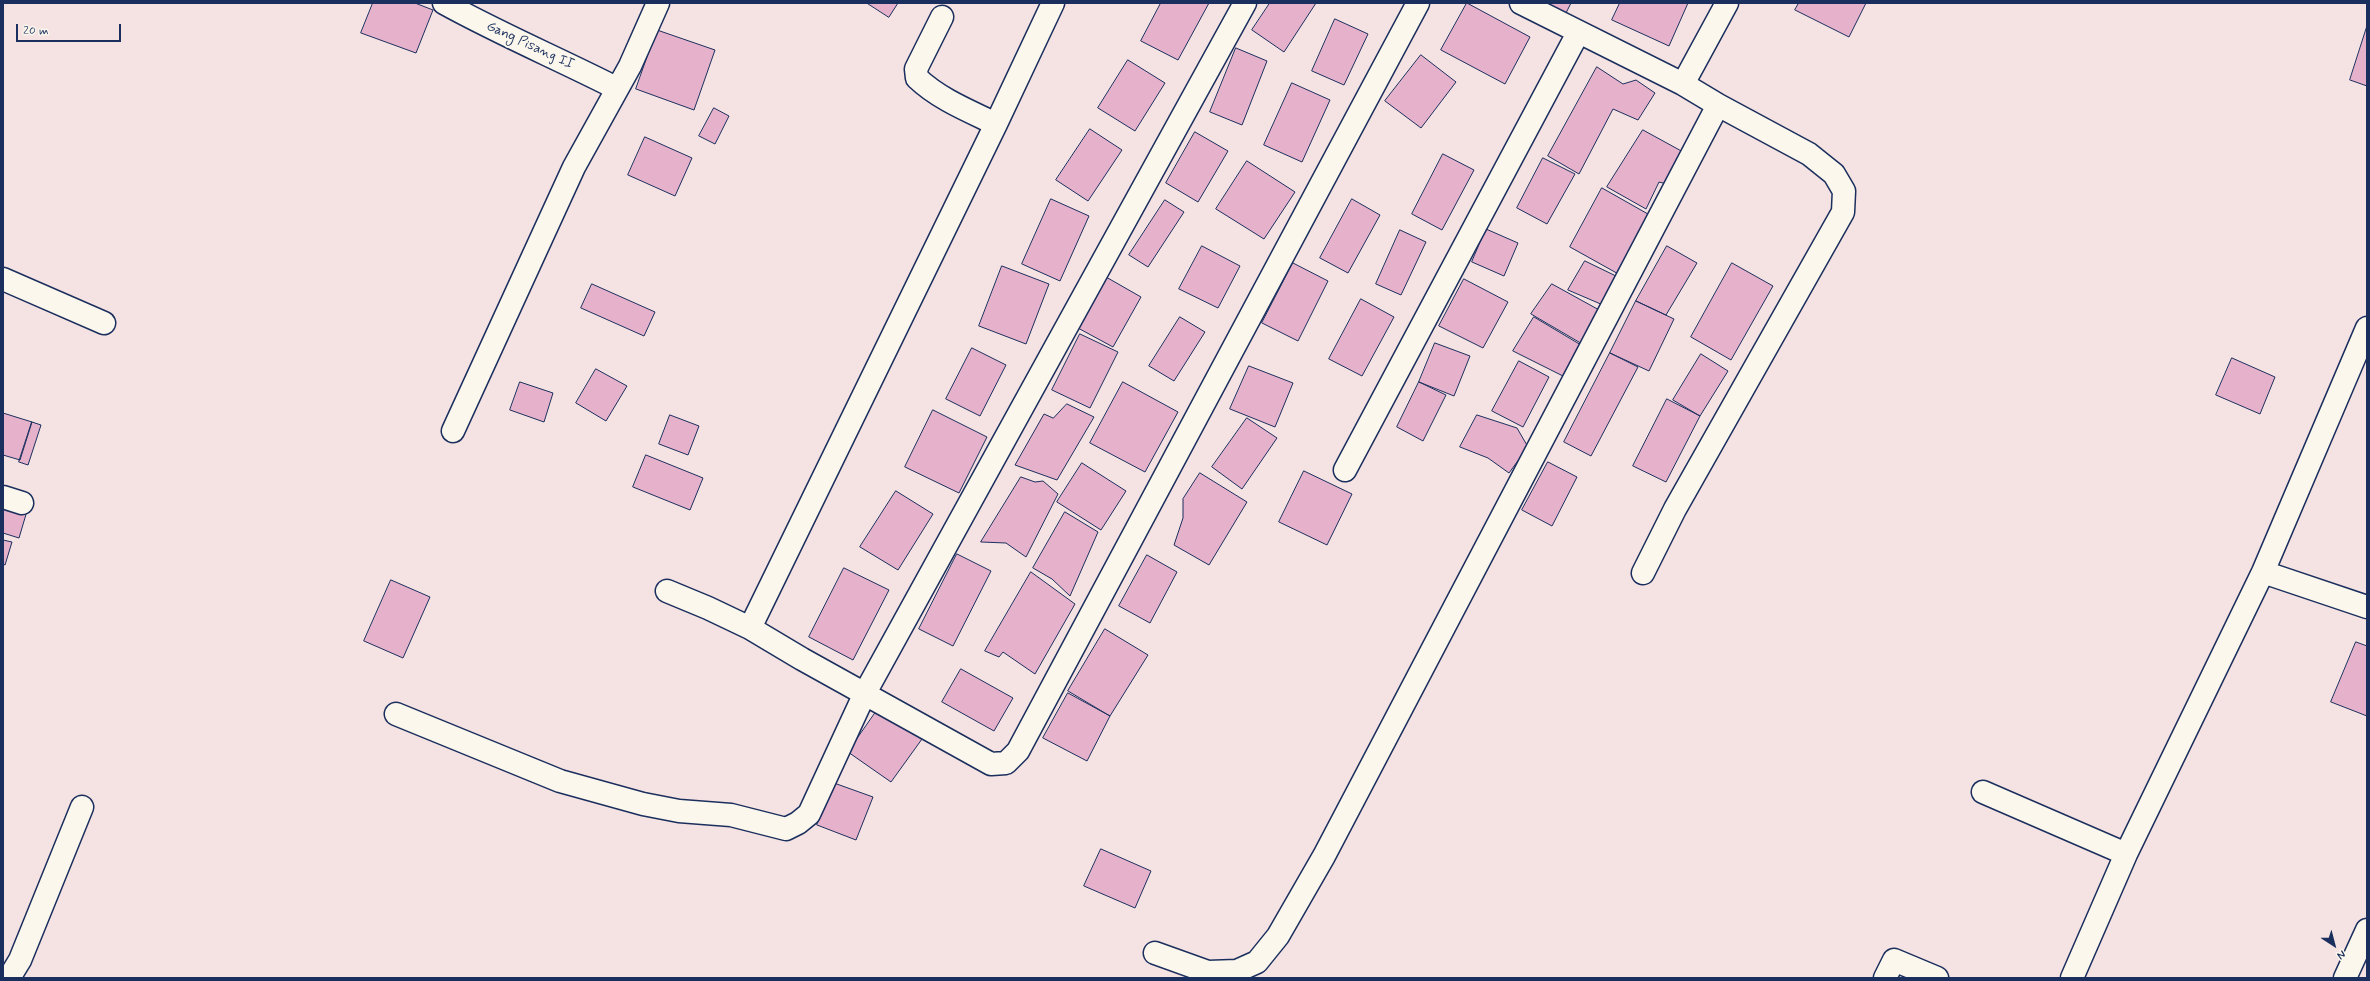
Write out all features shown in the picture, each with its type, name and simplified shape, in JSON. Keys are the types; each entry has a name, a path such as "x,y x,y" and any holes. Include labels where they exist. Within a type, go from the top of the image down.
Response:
{"street":[{"name":"Gang Pisang II","path":"444,3 512,39 548,53 616,88"},
{"path":"453,430 574,167 616,88 630,66 658,3"},
{"path":"750,628 996,124 1053,3"},
{"path":"396,714 560,781 604,794 679,811 731,815 786,829 798,823 808,814 865,693 1245,3"},
{"path":"667,591 750,628 802,659 991,764 1006,763 1018,751 1418,3"},
{"path":"1521,3 1578,33 1683,84 1718,106 1809,154 1834,174 1844,191 1843,212 1675,509 1642,573"},
{"path":"1683,84 1727,3"},
{"path":"942,17 916,69 917,78 926,86 956,104 996,124"},
{"path":"1345,470 1578,33"},
{"path":"1155,953 1208,972 1237,971 1257,962 1278,936 1324,856 1718,106"},
{"path":"3,279 104,322"},
{"path":"2072,978 2126,854 2263,572 2367,328"},
{"path":"2263,572 2367,607"},
{"path":"1983,792 2126,854"},
{"path":"9,978 20,960 82,807"},
{"path":"2345,978 2367,930"},
{"path":"1885,978 1894,960 1937,978"}],"building":[{"path":"373,3 415,3 433,10 416,53 361,33"},
{"path":"867,3 898,3 889,17"},
{"path":"1161,3 1209,3 1178,60 1141,41"},
{"path":"1270,3 1316,3 1284,52 1252,30"},
{"path":"1467,3 1530,37 1505,84 1441,50"},
{"path":"1533,3 1571,3 1563,19"},
{"path":"1620,3 1688,3 1669,46 1612,20"},
{"path":"1799,3 1866,3 1849,37 1795,10"},
{"path":"1335,19 1368,34 1344,85 1312,71"},
{"path":"2367,26 2367,86 2350,80"},
{"path":"657,30 715,50 694,110 636,89"},
{"path":"1236,48 1267,61 1242,125 1210,112"},
{"path":"1421,55 1456,82 1421,128 1385,101"},
{"path":"1128,60 1165,83 1135,131 1098,108"},
{"path":"1597,67 1623,84 1636,80 1655,93 1638,120 1613,109 1579,174 1548,156"},
{"path":"1292,83 1330,100 1302,162 1264,145"},
{"path":"714,108 729,116 715,144 699,136"},
{"path":"1090,129 1122,150 1088,201 1056,180"},
{"path":"1643,130 1685,153 1671,185 1659,182 1646,209 1607,187"},
{"path":"1195,132 1228,151 1198,202 1166,183"},
{"path":"645,137 692,158 675,196 628,175"},
{"path":"1443,154 1474,170 1442,230 1412,214"},
{"path":"1543,158 1575,174 1547,224 1517,208"},
{"path":"1247,161 1295,192 1264,239 1216,209"},
{"path":"1602,188 1655,218 1622,276 1570,247"},
{"path":"1051,199 1089,216 1060,281 1022,264"},
{"path":"1352,199 1380,215 1348,273 1320,258"},
{"path":"1165,200 1184,212 1148,267 1129,255"},
{"path":"1486,229 1518,243 1504,276 1472,262"},
{"path":"1400,230 1426,242 1401,295 1376,284"},
{"path":"1202,246 1240,266 1218,308 1179,289"},
{"path":"1667,246 1697,263 1666,315 1636,301"},
{"path":"1585,261 1618,277 1603,305 1568,290"},
{"path":"1293,263 1328,281 1298,341 1262,323"},
{"path":"1732,263 1773,286 1731,360 1691,337"},
{"path":"1002,266 1049,284 1026,344 979,326"},
{"path":"1106,277 1141,297 1113,347 1078,328"},
{"path":"1464,279 1508,302 1483,348 1439,326"},
{"path":"592,284 655,312 644,336 581,308"},
{"path":"1552,284 1601,311 1584,345 1531,314"},
{"path":"1361,299 1394,317 1362,376 1329,359"},
{"path":"1636,301 1674,319 1649,371 1610,353"},
{"path":"1180,317 1205,332 1174,381 1149,366"},
{"path":"1534,317 1581,345 1565,377 1513,351"},
{"path":"1080,334 1118,352 1090,408 1052,390"},
{"path":"1435,343 1470,356 1454,396 1419,382"},
{"path":"972,348 1006,365 980,416 946,399"},
{"path":"1610,353 1638,367 1591,456 1564,442"},
{"path":"1701,354 1728,371 1700,416 1673,400"},
{"path":"2232,358 2275,377 2260,414 2216,395"},
{"path":"1519,361 1549,377 1523,427 1492,411"},
{"path":"1249,366 1293,383 1275,427 1230,409"},
{"path":"596,369 627,386 606,421 576,403"},
{"path":"520,382 553,393 544,422 510,410"},
{"path":"1123,382 1178,412 1145,472 1090,443"},
{"path":"1419,382 1446,395 1423,441 1397,427"},
{"path":"1667,399 1700,416 1666,482 1633,466"},
{"path":"1067,404 1094,417 1057,480 1015,465 1044,414 1053,418"},
{"path":"933,410 987,437 959,493 905,467"},
{"path":"3,413 32,422 20,460 3,455"},
{"path":"670,415 699,426 688,455 659,444"},
{"path":"1477,415 1517,428 1528,447 1509,473 1488,458 1460,447"},
{"path":"1247,418 1277,438 1242,489 1212,467"},
{"path":"32,422 41,425 28,465 19,462"},
{"path":"646,455 703,478 690,510 633,487"},
{"path":"1548,462 1577,477 1552,526 1522,510"},
{"path":"1082,463 1126,491 1101,530 1057,502"},
{"path":"1304,471 1352,494 1327,545 1279,522"},
{"path":"1200,473 1247,502 1209,565 1174,545 1183,518 1183,499"},
{"path":"1021,477 1035,482 1043,481 1058,494 1026,557 1006,543 981,542"},
{"path":"896,491 933,514 898,570 860,547"},
{"path":"3,504 27,511 19,538 3,533"},
{"path":"1065,512 1098,532 1070,596 1052,579 1033,568"},
{"path":"3,540 12,542 5,565 3,564"},
{"path":"957,554 991,571 953,646 919,629"},
{"path":"1147,555 1177,572 1150,623 1119,606"},
{"path":"844,568 889,590 853,660 809,637"},
{"path":"1031,572 1075,604 1035,674 1003,652 999,657 985,651"},
{"path":"391,580 430,597 403,658 364,641"},
{"path":"1105,629 1148,655 1110,716 1068,691"},
{"path":"2356,642 2367,646 2367,716 2331,702"},
{"path":"961,669 1013,698 994,731 942,702"},
{"path":"1068,693 1110,716 1087,761 1043,738"},
{"path":"878,709 922,739 891,782 848,752"},
{"path":"834,783 873,797 856,840 817,825"},
{"path":"1101,849 1151,871 1135,908 1084,886"}]}
